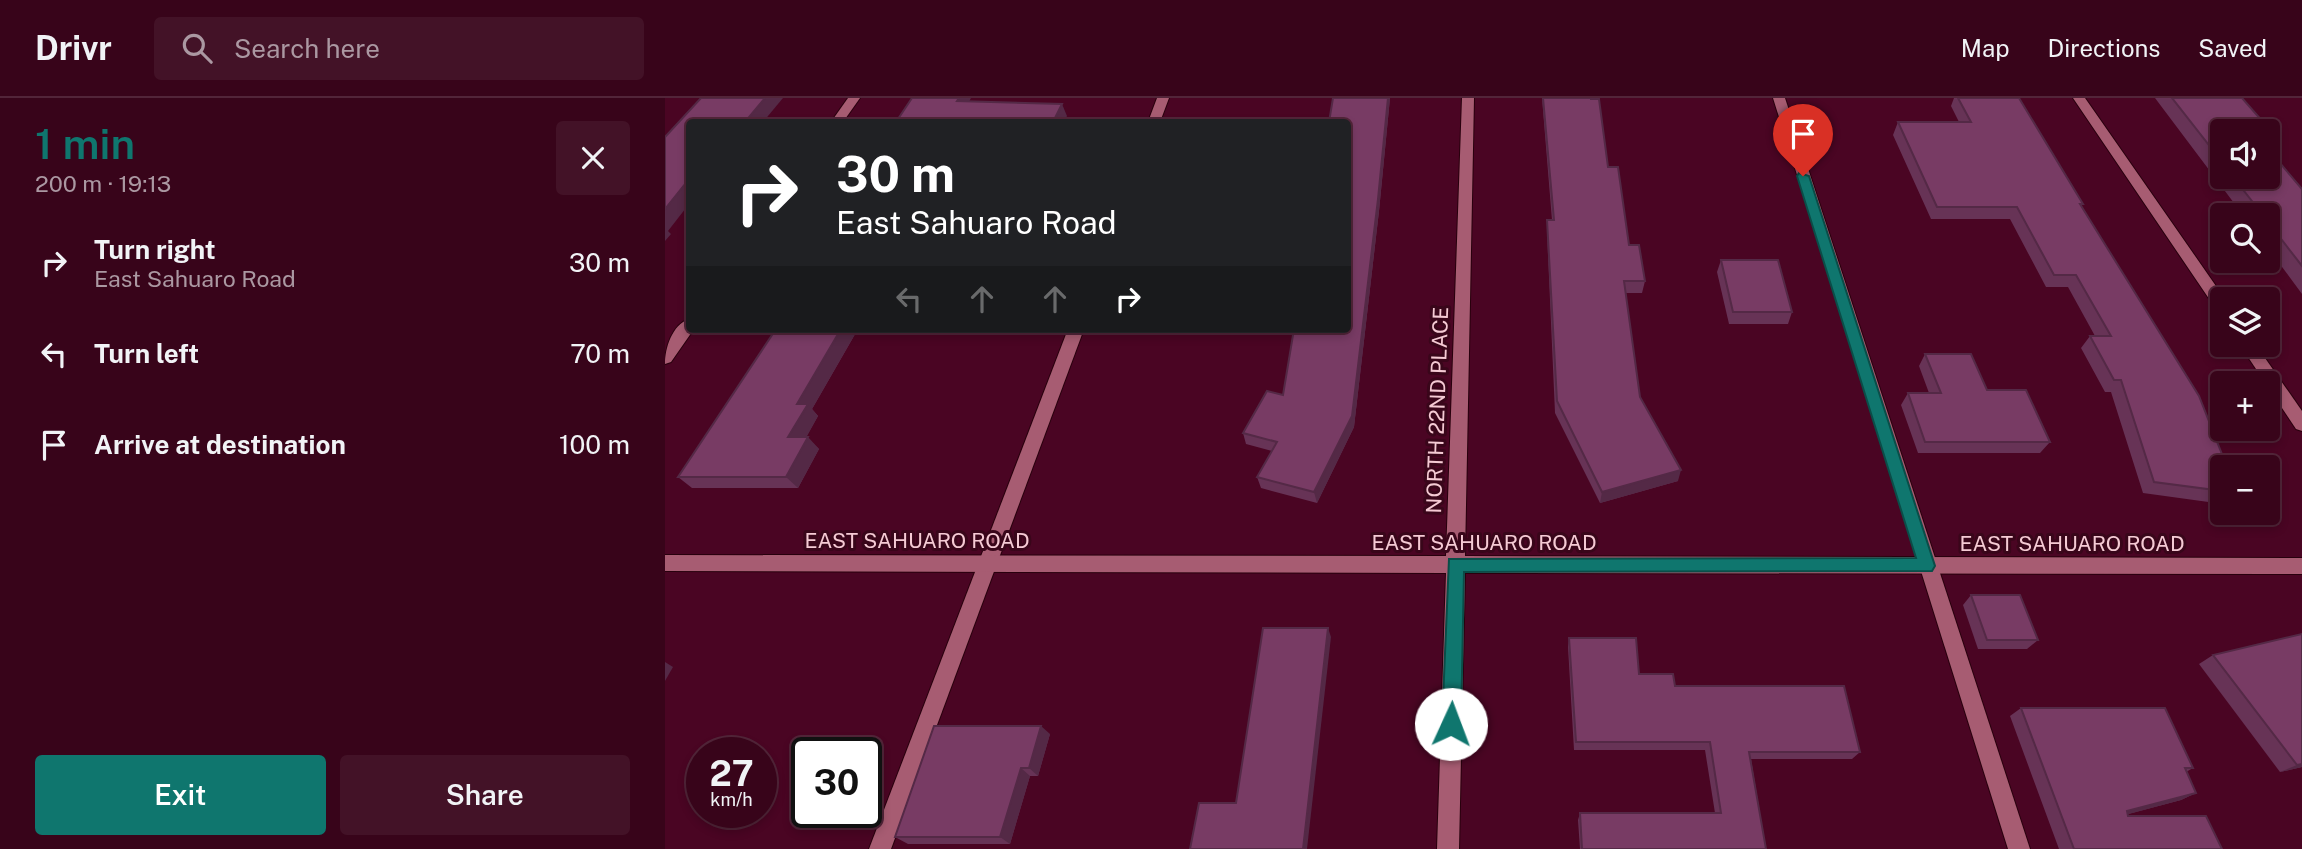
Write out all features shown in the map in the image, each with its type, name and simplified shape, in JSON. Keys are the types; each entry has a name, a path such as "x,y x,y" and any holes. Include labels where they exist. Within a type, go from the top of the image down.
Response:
{"street":[{"path":"839,119 854,98"},
{"path":"1154,119 1163,98"},
{"name":"NORTH 22ND PLACE","path":"1448,849 1468,98"},
{"path":"1779,98 1926,566 2019,849"},
{"path":"2079,98 2210,288"},
{"path":"665,358 686,328"},
{"path":"880,849 1074,333"},
{"path":"2256,357 2302,424"},
{"name":"EAST SAHUARO ROAD","path":"665,563 2302,566"}],"building":[{"path":"701,98 765,98 748,119 686,119 686,183 665,209 665,137"},
{"path":"912,98 1062,104 1054,119 898,119"},
{"path":"1333,98 1388,98 1352,416 1314,492 1257,477 1277,442 1243,433 1267,391 1283,395 1293,333 1351,333 1351,119 1330,119"},
{"path":"1543,98 1599,99 1608,167 1618,167 1629,245 1639,245 1645,281 1624,281 1640,397 1681,470 1602,492 1557,401 1547,220 1554,220"},
{"path":"1958,98 2019,98 2083,204 2080,204 2199,396 2210,424 2210,441 2217,441 2222,455 2210,455 2210,489 2154,482 2121,380 2114,380 2090,336 2111,336 2076,275 2054,275 2017,207 1937,207 1898,122 1971,122"},
{"path":"2172,98 2242,98 2260,119 2210,119 2210,146"},
{"path":"2280,163 2302,189 2302,266 2280,238 2280,203 2254,203 2242,189 2280,189"},
{"path":"1721,260 1778,260 1792,312 1733,312"},
{"path":"773,333 839,333 797,404 808,404 788,437 808,437 786,477 678,477"},
{"path":"1925,354 1971,354 1987,390 2026,390 2050,442 1925,442 1908,393 1941,393"},
{"path":"1971,595 2020,595 2038,640 1987,640"},
{"path":"1263,628 1328,628 1303,849 1190,849 1199,803 1236,803"},
{"path":"2302,634 2302,764 2297,765 2213,655"},
{"path":"1569,638 1636,638 1639,674 1673,674 1675,686 1844,686 1860,752 1749,752 1766,849 1582,849 1580,813 1721,813 1710,742 1576,742"},
{"path":"2021,708 2165,708 2193,768 2185,768 2196,793 2127,811 2128,816 2206,816 2222,849 2074,849"},
{"path":"934,726 1041,726 1029,768 1021,768 1000,837 895,837"}],"route":[{"path":"1451,724 1455,564 1926,566 1803,176"}]}
